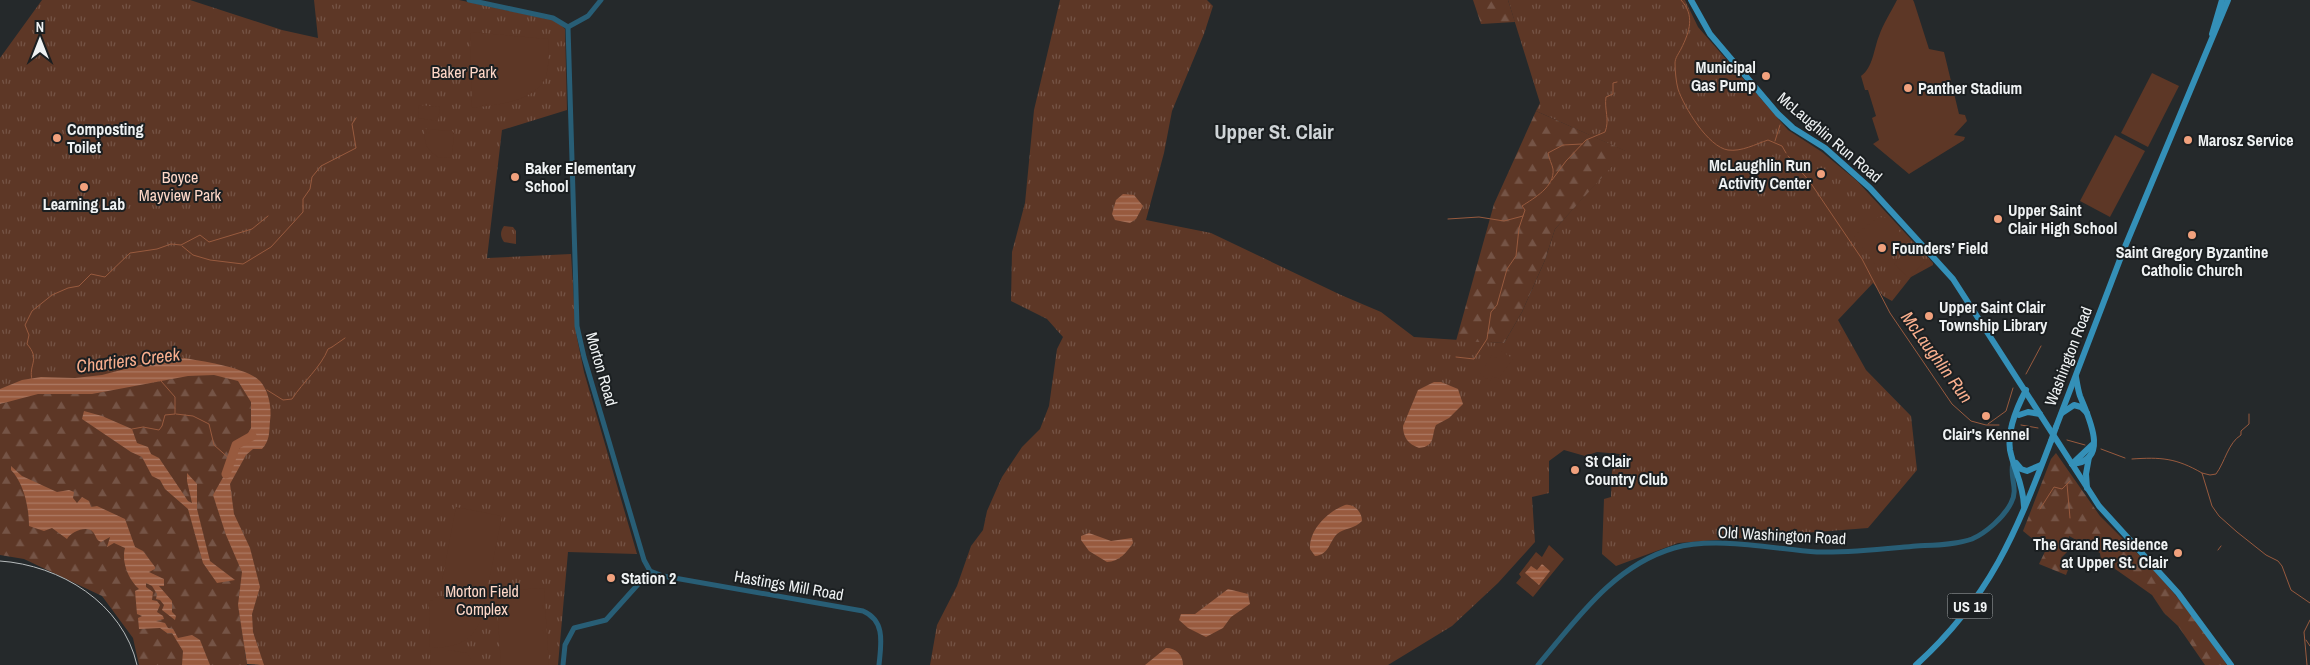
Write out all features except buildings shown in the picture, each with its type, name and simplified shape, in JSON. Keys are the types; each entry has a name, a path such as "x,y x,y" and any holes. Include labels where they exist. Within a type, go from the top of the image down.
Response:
{"main road":[{"name":"McLaughlin Run Road","path":"1691,0 1710,34 1781,117 1793,128 1825,148 1870,188 1948,272 2111,522 2178,593 2231,665"},
{"name":"Washington Road","path":"2212,35 2214,22 2222,0"},
{"name":"Washington Road","path":"1916,665 1954,627 1982,590 2006,551 2042,465 2124,249 2228,0"},
{"path":"2076,374 2078,391 2093,427 2093,450 2086,469 2088,489"},
{"path":"2014,425 2026,390"},
{"path":"2024,509 2022,484 2010,448 2014,420 2026,390"},
{"path":"2061,414 2074,406 2081,407 2088,413"},
{"path":"2019,415 2025,412 2040,414"},
{"path":"2072,464 2092,445"},
{"path":"2072,464 2078,464 2089,457"},
{"path":"2014,460 2021,469 2027,471 2042,465"}],"street":[{"path":"469,0 553,18 568,27 588,16 601,0"},
{"name":"Morton Road","path":"568,27 577,326 584,357 644,560 650,571"},
{"name":"Old Washington Road","path":"1538,665 1602,590 1650,558 1674,548 1702,544 1852,552 1949,543 1974,538 1999,519 2012,501 2015,493 2011,470 2014,460"},
{"path":"563,665 565,645 574,628 606,620 650,571"},
{"name":"Hastings Mill Road","path":"650,571 664,576 817,602 868,614 879,624 881,633 879,665"}],"green space":[{"name":"Boyce Mayview Park","path":"42,0 190,0 282,30 318,38 314,0 459,0 557,21 565,29 567,110 502,130 487,258 571,254 576,333 584,372 637,554 568,552 558,665 259,665 0,398 0,58"},
{"path":"1060,0 1207,0 1213,6 1204,34 1172,111 1164,153 1146,220 1211,233 1381,312 1414,337 1504,343 1522,312 1545,260 1555,229 1625,151 1536,111 1540,103 1508,0 1685,0 1698,27 1788,130 1822,152 1857,181 1933,263 1933,265 1911,277 1892,301 1883,296 1873,283 1838,320 1866,370 1911,416 1917,470 1868,528 1678,543 1616,566 1602,554 1604,499 1611,497 1612,471 1620,454 1597,452 1585,456 1564,450 1549,461 1549,493 1532,497 1535,542 1498,583 1452,626 1388,665 930,665 937,625 957,586 971,546 983,530 987,511 1002,477 1022,447 1040,429 1049,406 1057,349 1063,337 1047,319 1011,301 1012,252 1025,203 1034,110"},
{"path":"1473,0 1508,0 1515,22 1481,24"},
{"name":"Panther Stadium","path":"1897,0 1913,0 1929,49 1944,52 1959,114 1965,115 1967,121 1954,135 1965,137 1964,140 1909,174 1873,144 1879,140 1872,118 1876,116 1868,90 1865,90 1861,76 1871,63 1877,41"},
{"path":"470,32 548,39 548,69 541,85 527,96 509,102 472,108"},
{"path":"2152,73 2179,86 2148,147 2121,133"},
{"path":"419,105 440,107 438,121 418,118"},
{"path":"1536,111 1626,151 1555,229 1545,260 1522,312 1504,343 1456,341 1494,204"},
{"path":"425,129 452,131 454,133 452,157 439,158 431,152 426,143"},
{"path":"2115,135 2145,151 2110,217 2080,201"},
{"path":"1765,149 1778,161 1770,169 1758,157"},
{"name":"Founders’ Field","path":"1878,217 1888,218 1908,242 1879,268 1854,236"},
{"path":"504,226 513,227 516,231 516,244 504,242 501,232"},
{"path":"1910,247 1925,261 1909,278 1894,264"},
{"path":"1502,351 1513,359 1498,379 1493,376 1490,381 1480,374 1492,355 1496,358"},
{"path":"214,375 238,380 251,402 251,428 213,495 226,535 242,572 238,605 247,665 139,665 133,638 102,596 24,559 0,555 0,404 38,394 92,394 188,376"},
{"path":"2056,453 2100,516 2152,568 2189,611 2227,665 2205,665 2178,626 2164,613 2152,595 2101,559 2100,553 2069,536 2067,552 2061,558 2069,567 2066,575 2039,564 2051,539 2034,540 2023,531 2051,459"},
{"path":"456,507 502,516 486,595 441,586"},
{"path":"1549,545 1564,559 1533,597 1516,583 1521,577 1519,574 1536,552 1542,557"},
{"path":"544,588 549,665 501,665 496,591"},
{"path":"439,596 487,603 479,625 468,638 461,643 430,648 429,602"},
{"path":"430,650 467,653 475,665 431,665"}],"shaded area":[{"path":"1123,194 1134,195 1143,206 1136,219 1130,223 1115,220 1112,214 1116,200"},
{"path":"184,358 246,372 260,381 266,390 269,400 271,416 269,436 266,443 262,449 253,449 246,455 230,484 234,514 250,548 260,587 252,614 253,632 264,665 247,664 238,605 242,572 226,535 213,495 251,428 251,402 238,381 214,375 188,376 92,394 38,394 0,404 0,389 22,380 41,377 75,378 102,375 148,363"},
{"path":"1434,382 1441,382 1458,389 1463,404 1449,418 1436,425 1431,443 1419,448 1407,440 1403,426 1418,390"},
{"path":"84,411 102,416 132,429 137,443 148,447 151,454 159,458 188,501 192,503 187,473 197,484 197,509 210,561 235,580 217,583 203,563 188,509 165,489 160,480 152,476 142,457 131,452 82,419"},
{"path":"11,466 22,476 57,492 69,490 74,492 73,498 77,503 82,497 89,501 91,507 97,506 125,519 135,547 143,551 155,567 155,569 149,572 164,579 164,586 159,586 172,601 172,612 176,616 175,620 162,610 164,605 160,600 156,599 157,594 152,586 146,583 146,587 153,592 152,600 157,601 160,605 157,612 164,619 156,621 165,623 168,628 173,629 178,638 192,635 200,640 210,665 182,665 183,651 172,633 167,633 160,628 139,629 138,618 142,616 137,614 135,591 139,589 132,581 125,565 125,548 114,543 107,547 110,537 101,542 93,532 87,529 75,532 67,539 52,528 44,531 29,526 25,496 16,475 11,470"},
{"path":"1345,505 1351,505 1357,509 1361,514 1362,521 1356,526 1337,534 1326,551 1315,556 1310,549 1310,542 1320,522 1332,512"},
{"path":"1089,533 1111,541 1132,538 1133,543 1119,558 1107,562 1089,551 1081,540 1081,536"},
{"path":"1542,564 1550,571 1539,585 1525,573 1531,566 1537,570"},
{"path":"1228,589 1248,594 1250,604 1231,617 1223,628 1206,637 1188,628 1179,620 1181,614 1195,614"},
{"path":"1166,648 1173,649 1178,653 1182,658 1183,665 1145,665"}],"waterway":[{"name":"McLaughlin Run","path":"1681,0 1688,11 1690,23 1687,36 1676,57 1675,69 1678,89 1691,115 1705,134 1720,147 1728,150 1743,149 1768,140 1782,146 1786,153"},
{"path":"1552,180 1566,161 1586,140 1605,132 1607,123 1606,97 1613,94 1613,83 1617,82"},
{"path":"182,246 193,255 210,260 243,264 271,247 303,212 303,199 310,189 312,177 321,166 356,148 352,124 356,118"},
{"path":"1775,141 1780,125"},
{"path":"1456,357 1474,359 1487,339 1491,312 1497,305 1507,269 1516,256 1519,228 1525,210 1522,206 1538,196 1547,187 1553,175 1548,153 1563,145 1582,144"},
{"name":"McLaughlin Run","path":"1788,156 1810,182 1862,259 1890,313 1952,404 1971,421 1986,425 1999,425"},
{"path":"32,380 34,358 27,344 29,335 25,325 32,311 52,295 68,288 79,286 91,274 105,277 130,253 157,249 171,244 181,245 200,235 209,242 252,229 268,216"},
{"path":"1448,219 1479,217 1504,221 1523,216"},
{"path":"332,347 345,338"},
{"path":"2026,374 2041,346"},
{"path":"267,390 283,400 292,399 321,362 328,349 332,347"},
{"path":"132,429 143,427 159,430 165,415 175,414 175,397 161,381"},
{"path":"1988,424 2006,411 2013,388"},
{"path":"176,414 193,416 209,424 214,445 231,460"},
{"path":"2202,473 2216,474 2233,443 2241,435 2241,431 2249,424 2249,414"},
{"name":"McLaughlin Run","path":"2021,425 2038,428"},
{"name":"Chartiers Creek","path":"226,474 236,445 252,436"},
{"name":"McLaughlin Run","path":"2067,440 2085,445"},
{"name":"McLaughlin Run","path":"2101,449 2125,458"},
{"name":"McLaughlin Run","path":"2132,459 2152,458 2176,461 2202,473 2212,506 2219,516 2266,555 2278,561 2282,566 2291,590 2310,603"},
{"path":"2040,509 2054,487 2062,489 2070,481"},
{"path":"2067,484 2070,518"},
{"path":"2218,550 2221,546"},
{"name":"McLaughlin Run","path":"2307,665 2304,632 2310,620"},
{"name":"McLaughlin Run","path":"2306,640 2310,646"}],"railway":[{"path":"0,561 23,564 45,570 66,579 86,591 118,623 130,643 137,665"}],"place":[{"name":"Municipal Gas Pump","path":"1766,76"},
{"name":"Panther Stadium","path":"1908,88"},
{"name":"Composting Toilet","path":"57,138"},
{"name":"Marosz Service","path":"2188,140"},
{"name":"McLaughlin Run Activity Center","path":"1821,174"},
{"name":"Baker Elementary School","path":"515,177"},
{"name":"Learning Lab","path":"84,187"},
{"name":"Upper Saint Clair High School","path":"1998,219"},
{"name":"Saint Gregory Byzantine Catholic Church","path":"2192,235"},
{"name":"Founders’ Field","path":"1882,248"},
{"name":"Upper Saint Clair Township Library","path":"1929,316"},
{"name":"Clair's Kennel","path":"1986,416"},
{"name":"St Clair Country Club","path":"1575,470"},
{"name":"The Grand Residence at Upper St. Clair","path":"2178,553"},
{"name":"Station 2","path":"611,578"}],"district":[{"name":"Upper St. Clair","path":"1274,131"}],"park label":[{"name":"Baker Park","path":"464,72"},
{"name":"Morton Field Complex","path":"482,600"}]}
